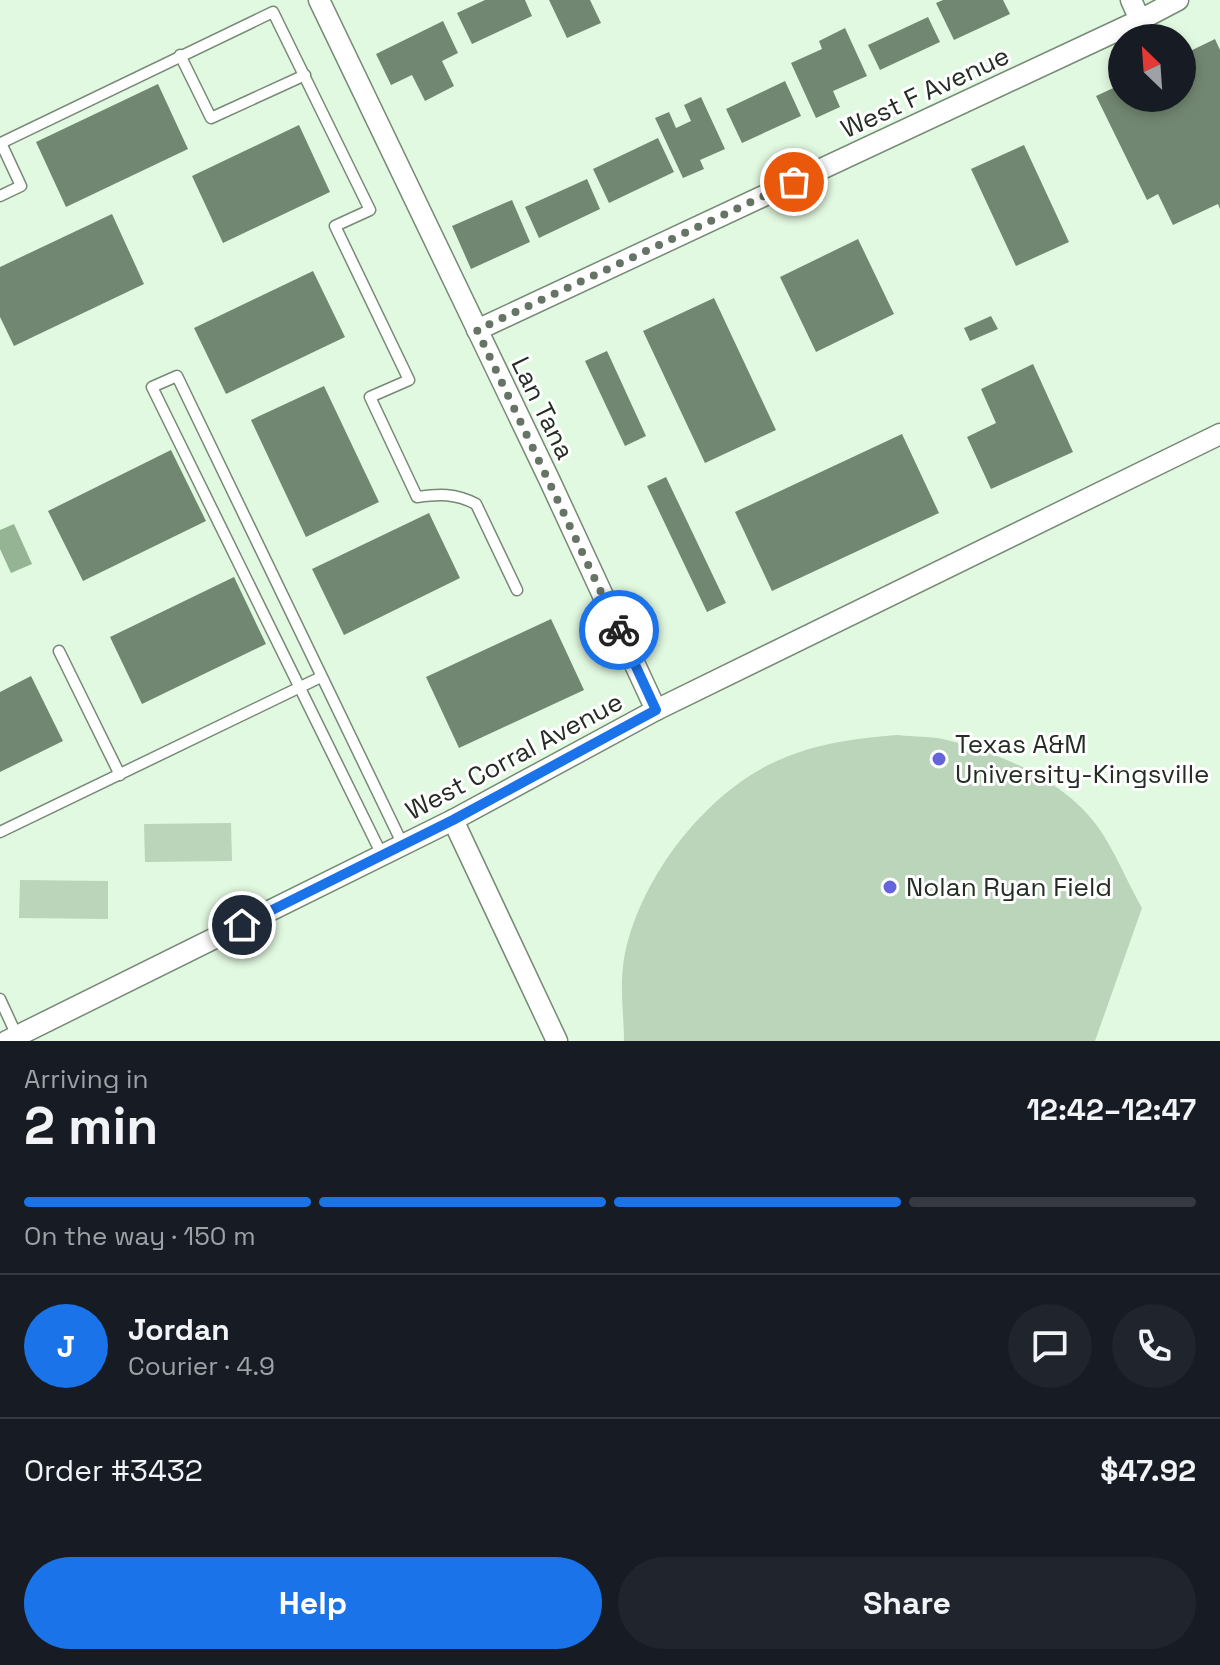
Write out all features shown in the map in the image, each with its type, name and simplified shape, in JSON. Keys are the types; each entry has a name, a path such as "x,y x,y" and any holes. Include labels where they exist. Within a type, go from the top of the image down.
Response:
{"street":[{"name":"Lan Tana","path":"319,0 656,710"},
{"path":"1131,0 1140,20"},
{"name":"West F Avenue","path":"477,330 1178,0"},
{"name":"West Corral Avenue","path":"12,1038 453,820 656,710 1220,434"},
{"path":"453,820 557,1041"}],"lane":[{"path":"0,196 21,186 1,143 273,12 370,210 335,226 409,380 370,397 417,497 443,493 476,504 517,590"},
{"path":"180,55 211,118 305,75"},
{"path":"382,855 152,387 177,376 403,845"},
{"path":"59,651 120,775"},
{"path":"0,832 321,677"},
{"path":"0,999 12,1038"}],"shaded area":[{"path":"14,524 32,564 11,573 0,549 0,530"},
{"name":"Nolan Ryan Field","path":"898,735 947,740 1010,761 1068,796 1084,810 1104,836 1142,908 1095,1041 624,1041 622,976 629,936 657,874 699,818 724,794 779,760 838,742"},
{"path":"231,823 232,861 145,862 144,824"},
{"path":"20,880 108,881 108,919 19,918"}],"building":[{"path":"485,0 525,0 532,16 472,44 457,13"},
{"path":"549,0 590,0 601,23 567,38"},
{"path":"943,0 1003,0 1010,14 954,40 936,3"},
{"path":"928,17 940,42 880,70 868,45"},
{"path":"443,21 458,53 442,61 454,86 425,101 412,75 391,85 376,54"},
{"path":"845,28 867,76 833,91 840,107 816,118 791,63 822,49 819,41"},
{"path":"1215,39 1220,50 1220,209 1218,204 1173,225 1158,194 1147,200 1096,96 1108,90 1108,112 1196,112 1196,48"},
{"path":"785,81 801,116 742,143 726,109"},
{"path":"158,84 188,149 66,207 36,142"},
{"path":"701,97 725,149 700,160 704,169 683,178 655,118 669,112 676,128 691,121 684,105"},
{"path":"299,125 330,192 223,243 192,176"},
{"path":"658,138 674,172 609,203 593,169"},
{"path":"1024,145 1069,242 1016,266 971,169"},
{"path":"587,179 600,209 539,238 525,207"},
{"path":"512,200 530,242 471,269 452,226"},
{"path":"112,214 144,284 14,346 0,317 0,267"},
{"path":"858,239 894,314 816,352 780,277"},
{"path":"313,271 345,337 226,394 194,328"},
{"path":"714,298 776,430 705,463 643,331"},
{"path":"991,316 998,329 970,341 964,328"},
{"path":"607,351 646,436 625,446 585,361"},
{"path":"1033,364 1073,452 991,489 967,437 996,423 981,389"},
{"path":"324,386 379,502 306,537 251,420"},
{"path":"902,434 939,513 772,591 735,512"},
{"path":"171,450 206,521 83,581 48,511"},
{"path":"666,477 726,603 707,612 647,486"},
{"path":"429,513 460,578 344,635 312,569"},
{"path":"234,577 266,644 142,704 110,637"},
{"path":"551,619 584,690 459,748 426,677"},
{"path":"31,676 63,741 0,772 0,692"}],"way so far":[{"path":"619,630 477,330 794,182"}],"place":[{"name":"Texas A&M University-Kingsville","path":"939,759"},
{"name":"Nolan Ryan Field","path":"890,887"}],"route":[{"path":"242,925 453,820 656,710 619,630"}]}
